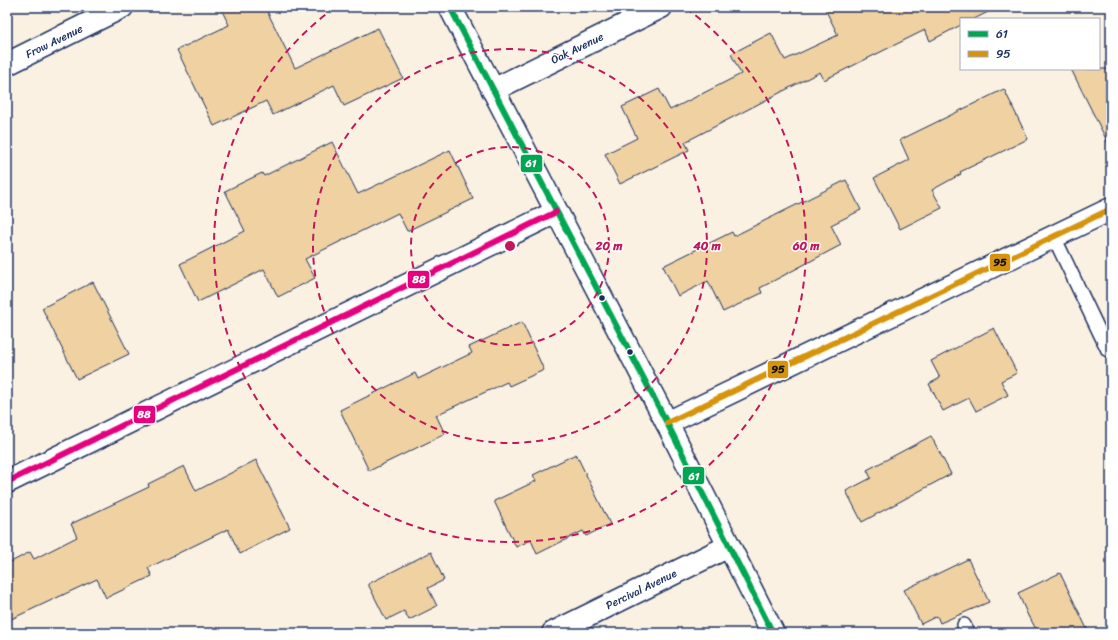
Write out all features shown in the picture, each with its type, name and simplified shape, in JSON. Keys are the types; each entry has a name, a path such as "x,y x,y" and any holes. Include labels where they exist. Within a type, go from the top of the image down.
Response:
{"street":[{"name":"Frow Avenue","path":"7,64 122,7"},
{"path":"450,7 667,423 773,633"},
{"name":"Oak Avenue","path":"493,90 661,7"},
{"path":"667,423 1111,209"},
{"path":"7,482 556,212"},
{"name":"Percival Avenue","path":"552,633 729,546"}],"lane":[{"path":"1054,237 1108,350"}],"building":[{"path":"220,7 265,7 295,68 378,28 403,78 344,106 334,85 273,115 266,101 214,126 177,50 229,25"},
{"path":"824,7 998,7 976,18 960,18 960,26 930,41 925,30 824,80 820,72 685,142 689,150 620,184 605,154 637,138 622,107 659,89 670,110 741,74 731,54 771,33 785,60 838,35"},
{"path":"1111,69 1111,149 1072,70"},
{"path":"1004,89 1028,139 960,172 961,174 932,190 942,208 900,229 874,178 909,160 900,140"},
{"path":"332,142 358,194 450,150 473,199 407,231 398,213 305,259 315,278 278,297 264,269 198,302 180,264 245,231 225,191 262,173 264,176"},
{"path":"846,180 861,210 831,225 841,245 760,288 762,293 723,312 708,281 678,296 663,266 732,232 734,236"},
{"path":"93,282 129,354 77,379 42,308"},
{"path":"522,322 544,370 509,386 507,382 436,415 445,434 369,471 340,410 415,373 418,379 472,353 469,347"},
{"path":"994,328 1017,373 1001,381 1008,395 976,411 969,398 943,411 929,384 940,378 931,361"},
{"path":"931,436 951,474 862,522 846,491 871,478 867,470"},
{"path":"576,454 610,524 586,536 583,531 537,554 531,540 516,547 494,501 536,481 533,475"},
{"path":"256,460 290,528 240,554 228,529 148,568 152,576 106,598 97,579 7,621 7,564 30,552 34,559 77,537 71,524 149,487 148,484 184,466 196,491"},
{"path":"431,552 444,580 428,588 437,606 409,620 404,611 386,620 368,584"},
{"path":"968,559 989,602 940,623 937,616 921,624 904,590"},
{"path":"1060,573 1089,633 1038,633 1029,618 1018,593"}],"transit line":[{"name":"61","path":"450,7 667,423 773,633"},
{"name":"95","path":"667,423 1111,209"},
{"name":"88","path":"7,482 556,212"}]}
